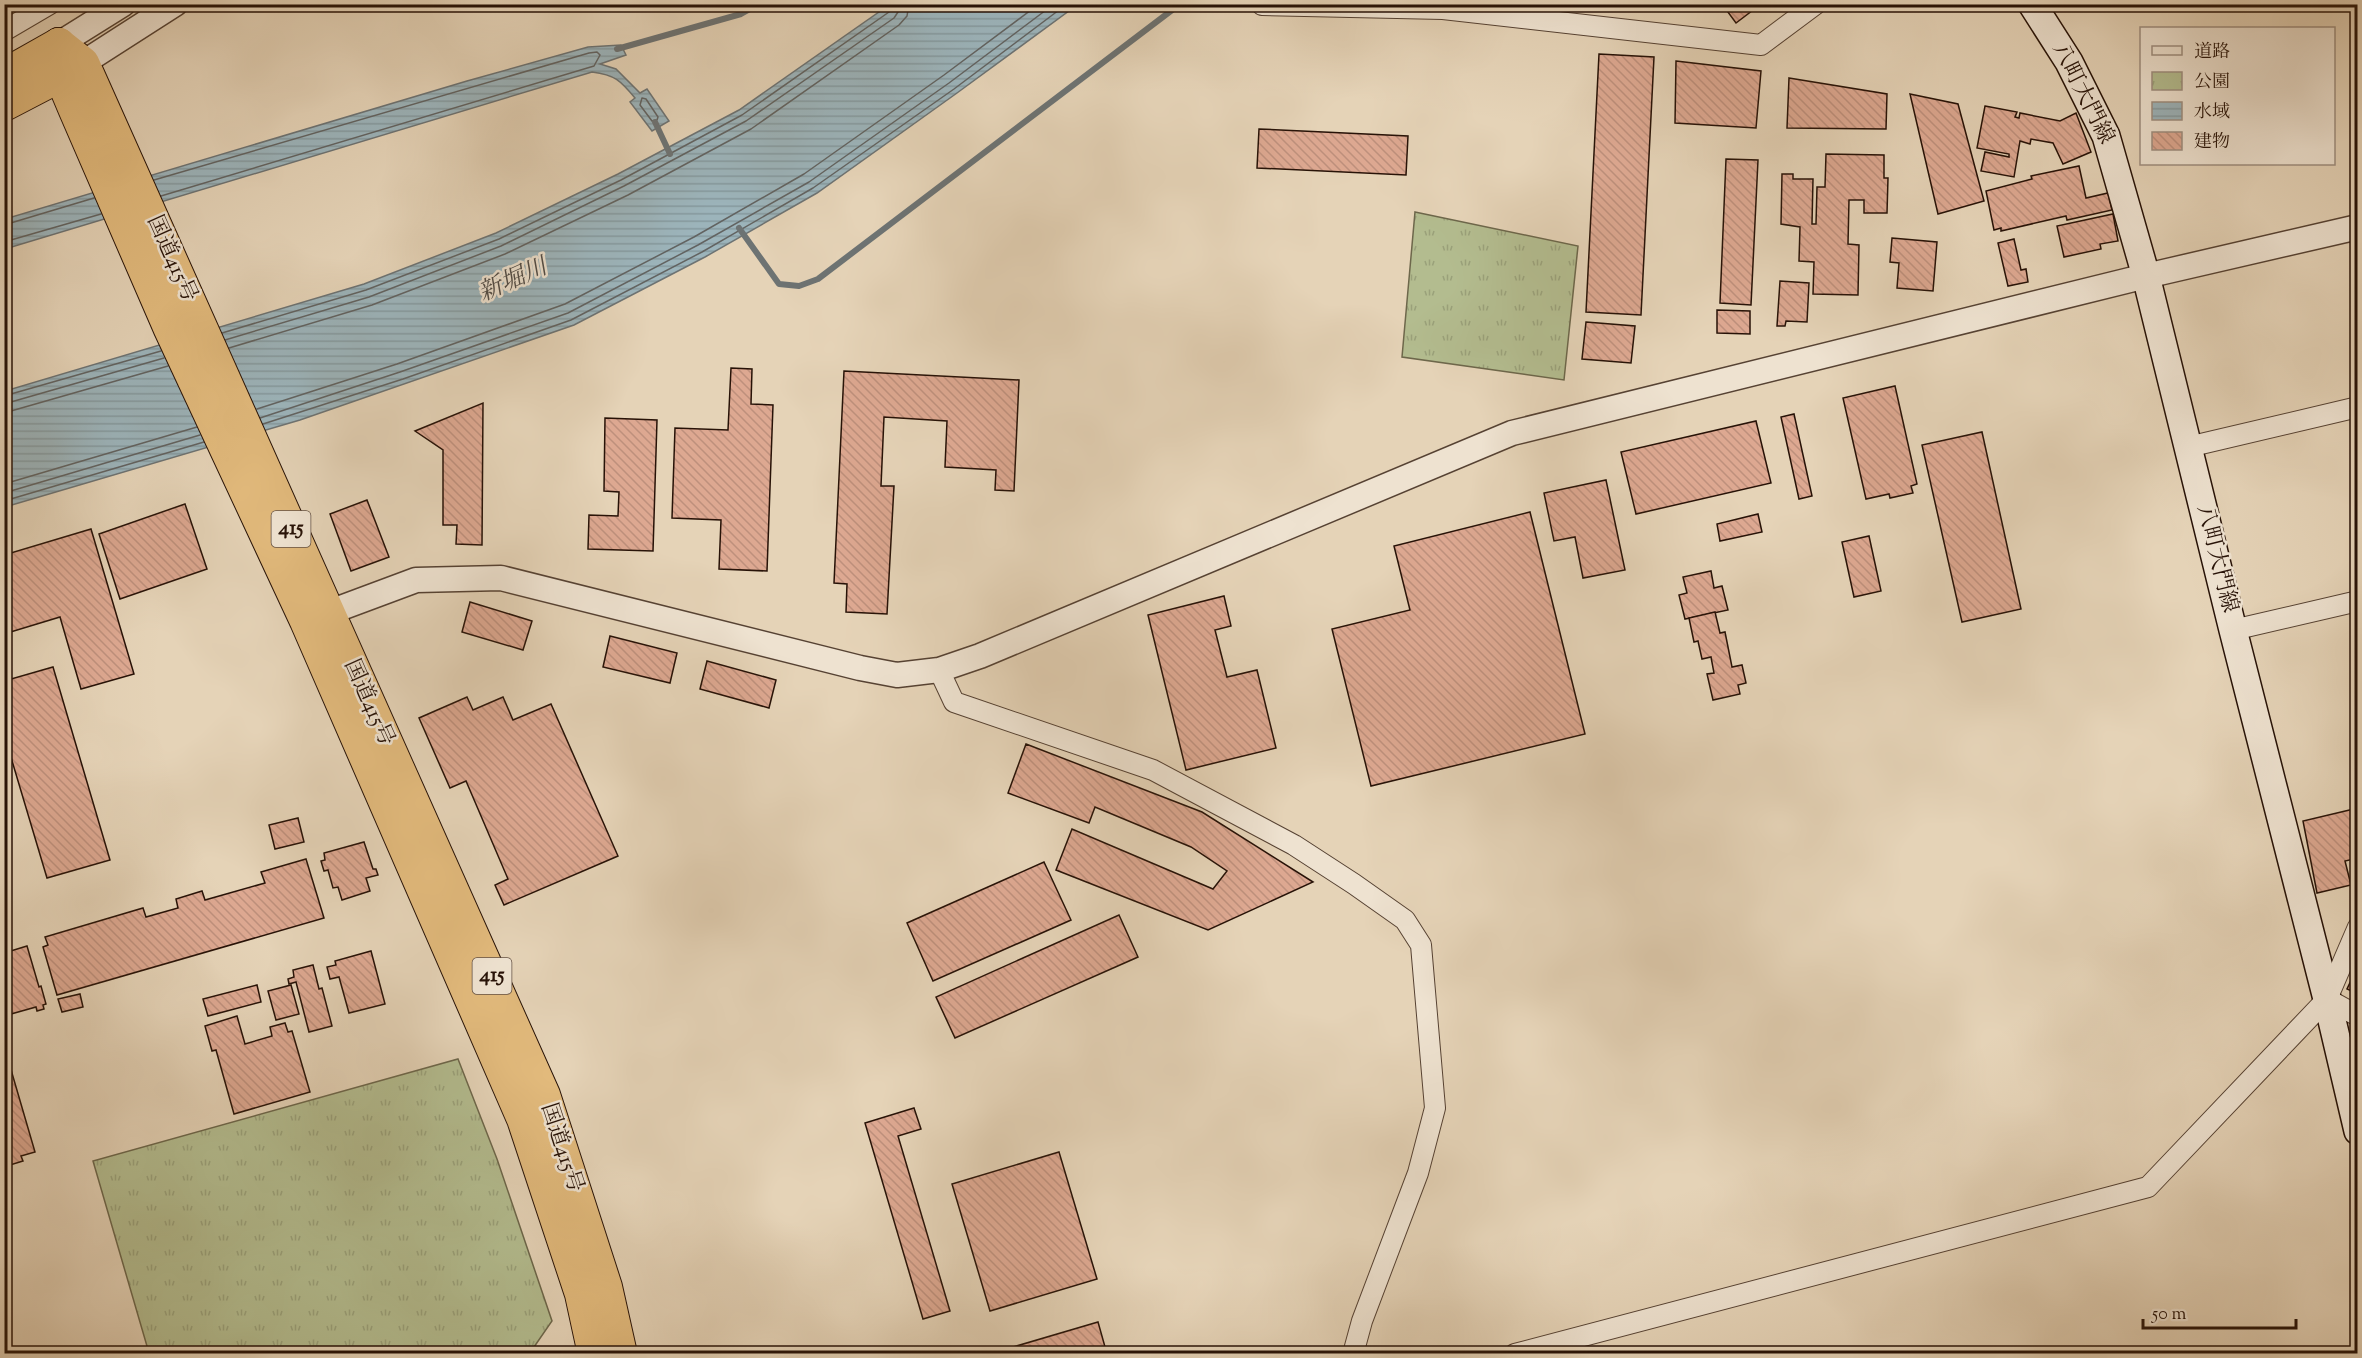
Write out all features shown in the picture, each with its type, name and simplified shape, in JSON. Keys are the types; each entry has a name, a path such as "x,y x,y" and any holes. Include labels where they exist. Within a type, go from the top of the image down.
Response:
{"highway":[{"name":"国道415号","path":"59,44 317,617 544,1095 606,1287 621,1353"},
{"path":"4,75 59,44"},
{"path":"4,105 72,70"},
{"name":"国道415号","path":"317,617 523,1119 581,1294 594,1353"}],"main road":[{"name":"八町大門線","path":"2032,4 2069,62 2106,136 2146,276 2358,1131"}],"street":[{"path":"4,31 50,4"},
{"path":"59,44 123,4"},
{"path":"72,70 175,4"},
{"path":"1262,5 1443,9 1761,45 1816,4"},
{"path":"317,617 416,579 501,578 860,668 897,675 939,670 980,656 1512,433 2146,276 2358,227"},
{"path":"2188,447 2358,407"},
{"path":"2233,630 2358,601"},
{"path":"939,670 954,702 1153,770 1294,845 1405,920 1421,945 1435,1108 1418,1173 1362,1321 1353,1353"},
{"path":"1515,1353 2148,1187 2326,999 2358,927"},
{"path":"2326,999 2358,1016"}],"green space":[{"path":"1415,212 1578,246 1564,380 1402,357"},
{"path":"458,1059 497,1159 552,1321 534,1347 510,1354 149,1353 93,1161"}],"water":[{"name":"新堀川","path":"889,5 1077,5 817,193 705,257 574,325 300,420 5,507 5,391 364,284 496,233 618,174 739,110"},
{"path":"621,45 626,55 600,64 616,69 640,93 647,89 669,121 652,131 630,102 635,98 625,87 612,77 592,72 5,249 5,219 467,81 588,47"}],"building":[{"path":"1722,4 1761,4 1736,23"},
{"path":"1599,54 1654,57 1641,315 1586,312"},
{"path":"1676,61 1761,71 1756,128 1675,123"},
{"path":"1789,78 1887,94 1886,129 1787,128"},
{"path":"1910,94 1958,104 1984,201 1938,214"},
{"path":"1985,106 2017,112 2015,117 2019,118 2020,113 2060,121 2076,113 2091,152 2063,164 2053,143 2031,139 2030,144 2020,141 2014,177 1981,171 1985,152 2009,157 2009,154 1977,148"},
{"path":"1259,129 1408,136 1406,175 1257,168"},
{"path":"1826,154 1884,155 1884,178 1888,178 1887,213 1864,213 1864,200 1849,200 1848,244 1859,245 1858,295 1813,294 1814,262 1799,261 1800,227 1781,224 1782,174 1793,174 1793,179 1813,179 1812,224 1816,224 1817,187 1825,187"},
{"path":"1726,159 1758,160 1751,305 1720,303"},
{"path":"2079,166 2086,198 2108,193 2112,210 2067,220 2066,216 2001,231 2001,228 1994,230 1986,191 2032,179 2031,176"},
{"path":"2113,214 2118,241 2100,244 2101,249 2064,257 2057,226"},
{"path":"1892,238 1937,242 1933,291 1897,288 1899,263 1890,262"},
{"path":"2014,239 2021,270 2026,269 2028,282 2008,286 1998,243"},
{"path":"1780,281 1809,283 1807,322 1786,321 1785,326 1777,326"},
{"path":"1717,310 1750,311 1750,334 1717,333"},
{"path":"1586,322 1635,326 1631,363 1582,359"},
{"path":"731,368 752,369 751,404 773,405 767,571 719,569 721,520 672,518 675,428 728,430"},
{"path":"844,371 1019,380 1014,491 995,490 996,470 945,467 947,421 884,417 881,486 894,486 887,614 846,612 847,584 834,583"},
{"path":"1895,386 1917,484 1911,486 1913,493 1890,498 1889,494 1866,499 1843,398"},
{"path":"483,403 482,545 456,544 457,525 443,525 443,450 415,431"},
{"path":"1794,414 1812,496 1799,499 1781,417"},
{"path":"605,418 657,420 653,551 588,549 589,515 618,516 619,492 604,491"},
{"path":"1756,421 1771,483 1636,514 1621,452"},
{"path":"1982,432 2021,609 1962,622 1922,445"},
{"path":"1606,480 1625,570 1583,578 1575,537 1554,541 1544,493"},
{"path":"367,500 389,557 351,571 330,514"},
{"path":"185,504 207,569 120,599 99,534"},
{"path":"1530,512 1585,734 1371,786 1332,629 1410,610 1394,546"},
{"path":"1758,514 1762,532 1720,541 1717,524"},
{"path":"91,529 134,674 81,689 60,617 4,634 4,555"},
{"path":"1869,536 1881,591 1854,597 1842,542"},
{"path":"1711,571 1714,588 1722,586 1728,610 1685,619 1679,595 1687,593 1683,577"},
{"path":"1224,596 1231,626 1215,630 1227,677 1257,670 1276,748 1186,770 1148,615"},
{"path":"470,602 532,621 523,650 462,632"},
{"path":"1715,612 1720,633 1725,632 1732,667 1742,665 1746,683 1738,685 1740,694 1713,700 1707,674 1714,673 1711,657 1702,659 1698,641 1694,642 1689,618"},
{"path":"610,636 677,653 670,683 603,667"},
{"path":"707,661 776,680 769,708 700,689"},
{"path":"53,667 110,860 47,878 4,734 4,681"},
{"path":"467,697 473,710 503,697 513,720 551,704 618,856 504,905 495,885 508,879 466,781 450,788 419,718"},
{"path":"1026,744 1202,812 1313,882 1208,930 1056,870 1072,829 1213,889 1227,871 1191,847 1095,807 1089,823 1008,793"},
{"path":"2358,808 2358,858 2345,861 2351,885 2317,893 2303,821"},
{"path":"298,818 304,842 275,849 269,825"},
{"path":"364,842 373,869 376,869 378,875 366,878 370,891 342,900 338,887 333,888 328,870 324,871 321,861 325,860 324,853"},
{"path":"306,859 324,918 57,995 43,947 48,945 45,937 143,908 146,917 178,908 176,899 202,891 205,900 265,883 261,872"},
{"path":"1044,862 1071,920 933,981 907,923"},
{"path":"1119,915 1138,957 955,1038 936,997"},
{"path":"27,946 46,1004 43,1005 44,1009 37,1011 36,1007 4,1016 4,953"},
{"path":"371,951 385,1004 349,1013 339,977 330,979 327,967 336,965 335,961"},
{"path":"313,965 332,1026 309,1032 296,982 289,984 288,979 294,977 293,970"},
{"path":"2358,966 2358,994 2347,989"},
{"path":"257,985 261,1002 208,1016 203,999"},
{"path":"291,985 299,1014 276,1020 268,991"},
{"path":"80,994 83,1007 62,1012 58,999"},
{"path":"237,1016 245,1044 272,1036 270,1027 285,1023 288,1032 292,1031 310,1092 234,1114 216,1050 212,1051 205,1026"},
{"path":"4,1056 7,1056 35,1152 21,1156 23,1161 7,1166 4,1162"},
{"path":"914,1108 921,1129 898,1136 950,1311 923,1319 865,1123"},
{"path":"1059,1152 1097,1279 990,1311 952,1184"},
{"path":"1098,1322 1107,1354 997,1354 996,1352"}],"waterway":[{"path":"617,49 741,14 759,4"},
{"path":"739,228 779,284 799,286 818,279 1180,4"},
{"path":"655,122 670,154"}]}
